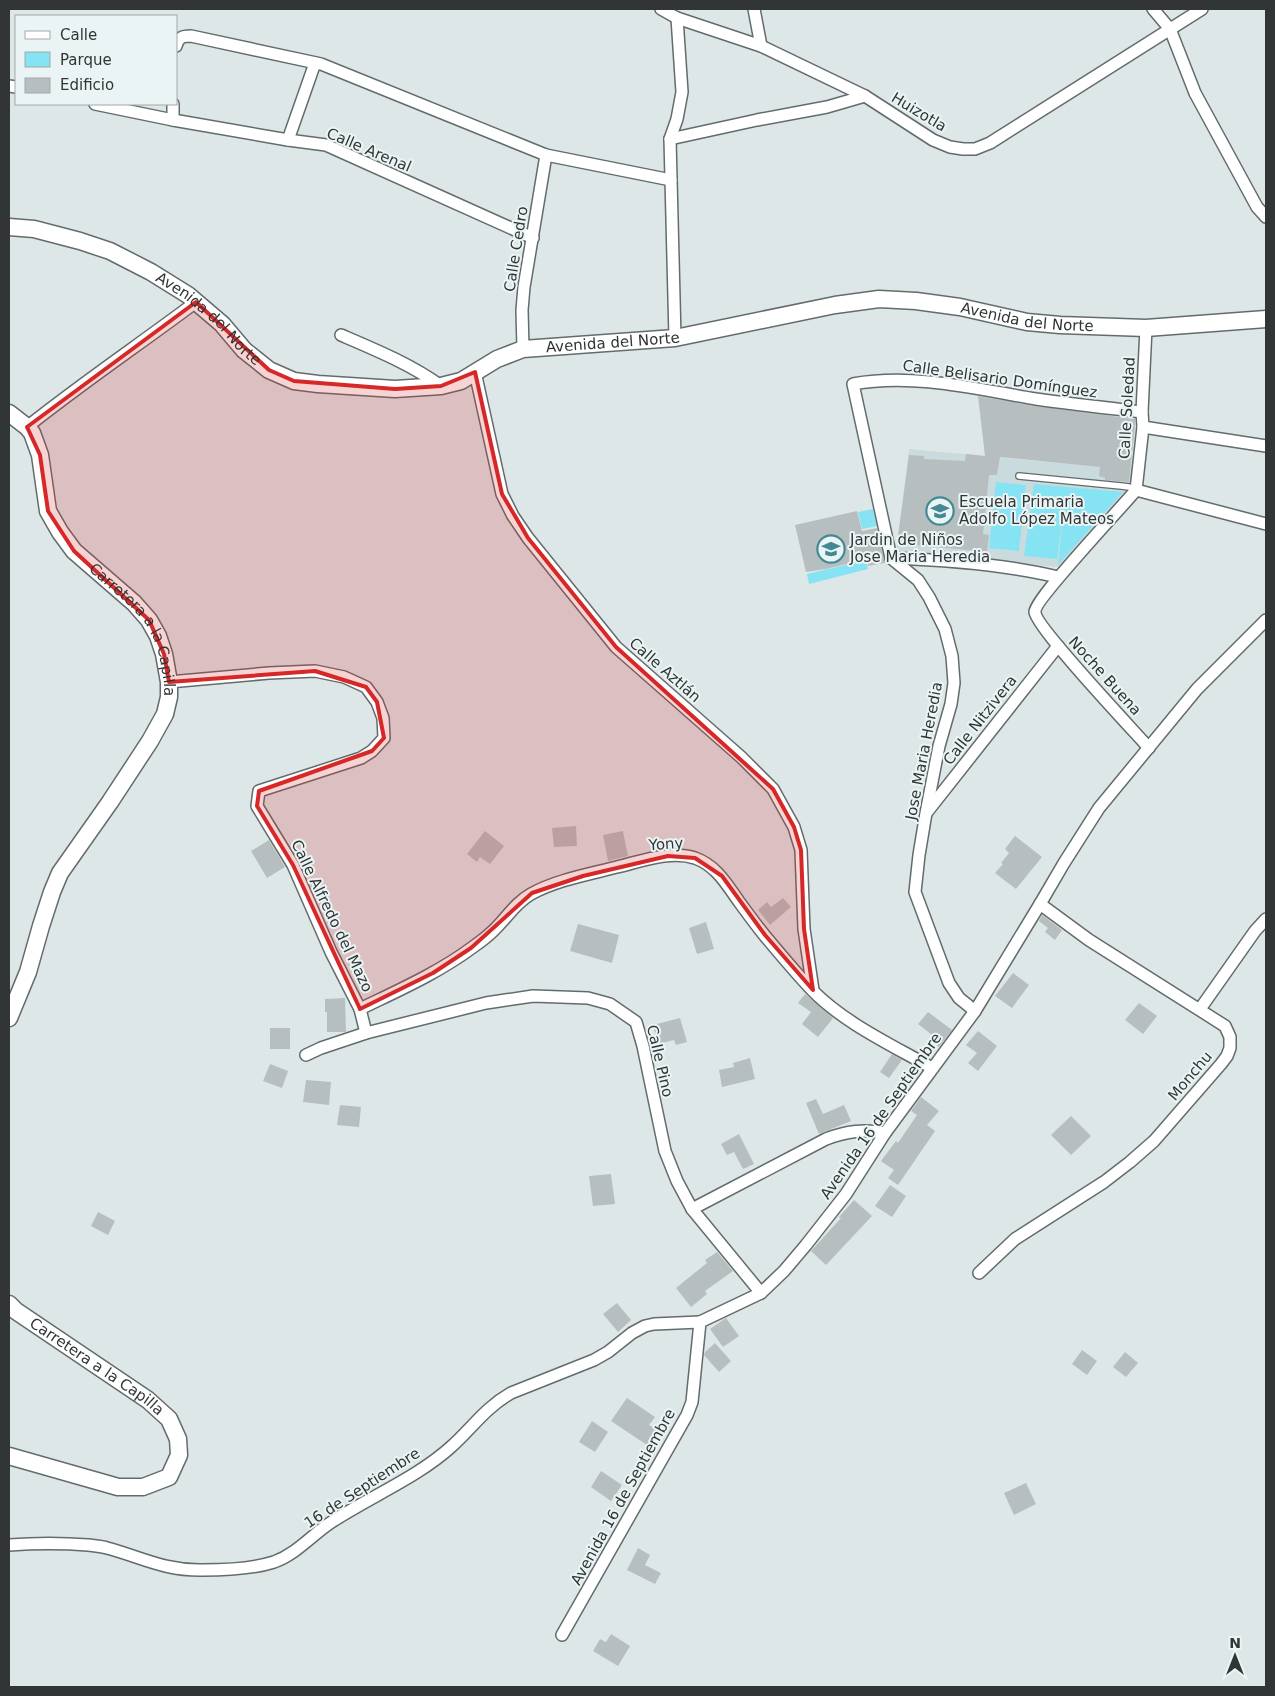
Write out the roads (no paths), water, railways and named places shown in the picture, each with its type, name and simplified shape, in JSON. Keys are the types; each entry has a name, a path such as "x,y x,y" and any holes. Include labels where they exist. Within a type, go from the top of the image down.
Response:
{"street":[{"name":"Huizotla","path":"661,9 676,18 761,46 865,96 933,140 950,147 963,149 975,149 990,143 1202,9"},
{"path":"754,9 761,46"},
{"path":"1153,9 1170,29 1195,93 1257,207 1266,217"},
{"path":"675,338 670,139 678,119 682,92 676,18"},
{"path":"178,40 182,36 191,36 315,63 348,74 546,155 672,180"},
{"path":"288,140 315,63"},
{"path":"670,139 827,107 865,96"},
{"name":"Calle Arenal","path":"100,105 173,120 326,145 533,238"},
{"path":"173,120 174,105"},
{"name":"Calle Cedro","path":"522,348 524,287 546,155"},
{"name":"Avenida del Norte","path":"9,227 34,229 80,241 110,251 152,272 196,302 222,324 244,350 269,370 294,381 396,389 441,386 461,381 497,359 522,348 675,338 835,305 879,300 916,301 1027,322 1146,328 1266,319"},
{"path":"27,427 62,399 196,302"},
{"name":"Calle Soledad","path":"1136,490 1143,427 1146,328"},
{"path":"341,335 422,372 441,386"},
{"name":"Calle Aztlán","path":"475,372 502,494 513,516 528,538 616,648 741,757 773,789 794,827 801,850 804,929 813,990"},
{"name":"Calle Belisario Domínguez","path":"891,558 853,384 892,379 916,381 972,387 1084,405 1142,412"},
{"name":"Carretera a la Capilla","path":"9,413 32,433 40,456 48,511 74,552 134,604 149,620 158,636 164,654 169,682 165,714 150,741 60,873 41,926 28,972 9,1018"},
{"path":"1143,427 1266,446"},
{"path":"891,558 934,560 1029,570 1058,577 1136,490 1266,524"},
{"name":"Jose Maria Heredia","path":"891,558 918,580 929,597 945,629 952,656 954,683 951,704 938,746 919,855 916,892 949,983 959,998 975,1011"},
{"name":"Noche Buena","path":"1058,577 1038,603 1034,610 1035,615 1058,646 1149,748"},
{"name":"Avenida 16 de Septiembre","path":"562,1635 687,1415 692,1402 700,1322 761,1293 784,1271 806,1245 846,1194 885,1133 975,1011 1099,808 1197,688 1266,620"},
{"name":"Calle Nitzivera","path":"926,814 1058,646"},
{"name":"Calle Alfredo del Mazo","path":"169,682 315,671 344,677 366,687 377,702 383,718 384,738 372,751 361,758 259,791 257,806 293,865 331,952 360,1009 366,1033"},
{"name":"Yony","path":"360,1009 433,973 471,948 493,931 522,900 532,893 583,876 668,856 684,856 705,862 722,876 765,936 813,990 832,1007 851,1021 932,1068"},
{"name":"Monchu","path":"979,1273 1015,1239 1073,1204 1130,1162 1154,1141 1222,1064 1230,1048 1228,1031 1225,1026 1089,940 1040,904"},
{"path":"1200,1009 1255,931 1266,919"},
{"name":"Calle Pino","path":"306,1054 366,1033 486,1003 533,996 588,998 610,1004 636,1022 643,1046 665,1151 676,1181 692,1209 761,1293"},
{"path":"692,1209 843,1132 860,1130 885,1133"},
{"name":"Carretera a la Capilla","path":"9,1304 16,1311 148,1400 169,1419 178,1439 179,1455 168,1477 143,1487 118,1487 9,1456"},
{"name":"16 de Septiembre","path":"9,1545 68,1543 106,1547 157,1565 184,1570 241,1568 260,1566 276,1561 291,1554 341,1516 429,1464 452,1446 491,1406 511,1393 594,1360 608,1352 638,1329 654,1324 700,1322"}],"lane":[{"path":"1019,476 1130,487 1136,490"}],"place":[{"name":"Escuela Primaria Adolfo López Mateos","path":"940,511"},
{"name":"Jardin de Niños Jose Maria Heredia","path":"831,549"}]}
